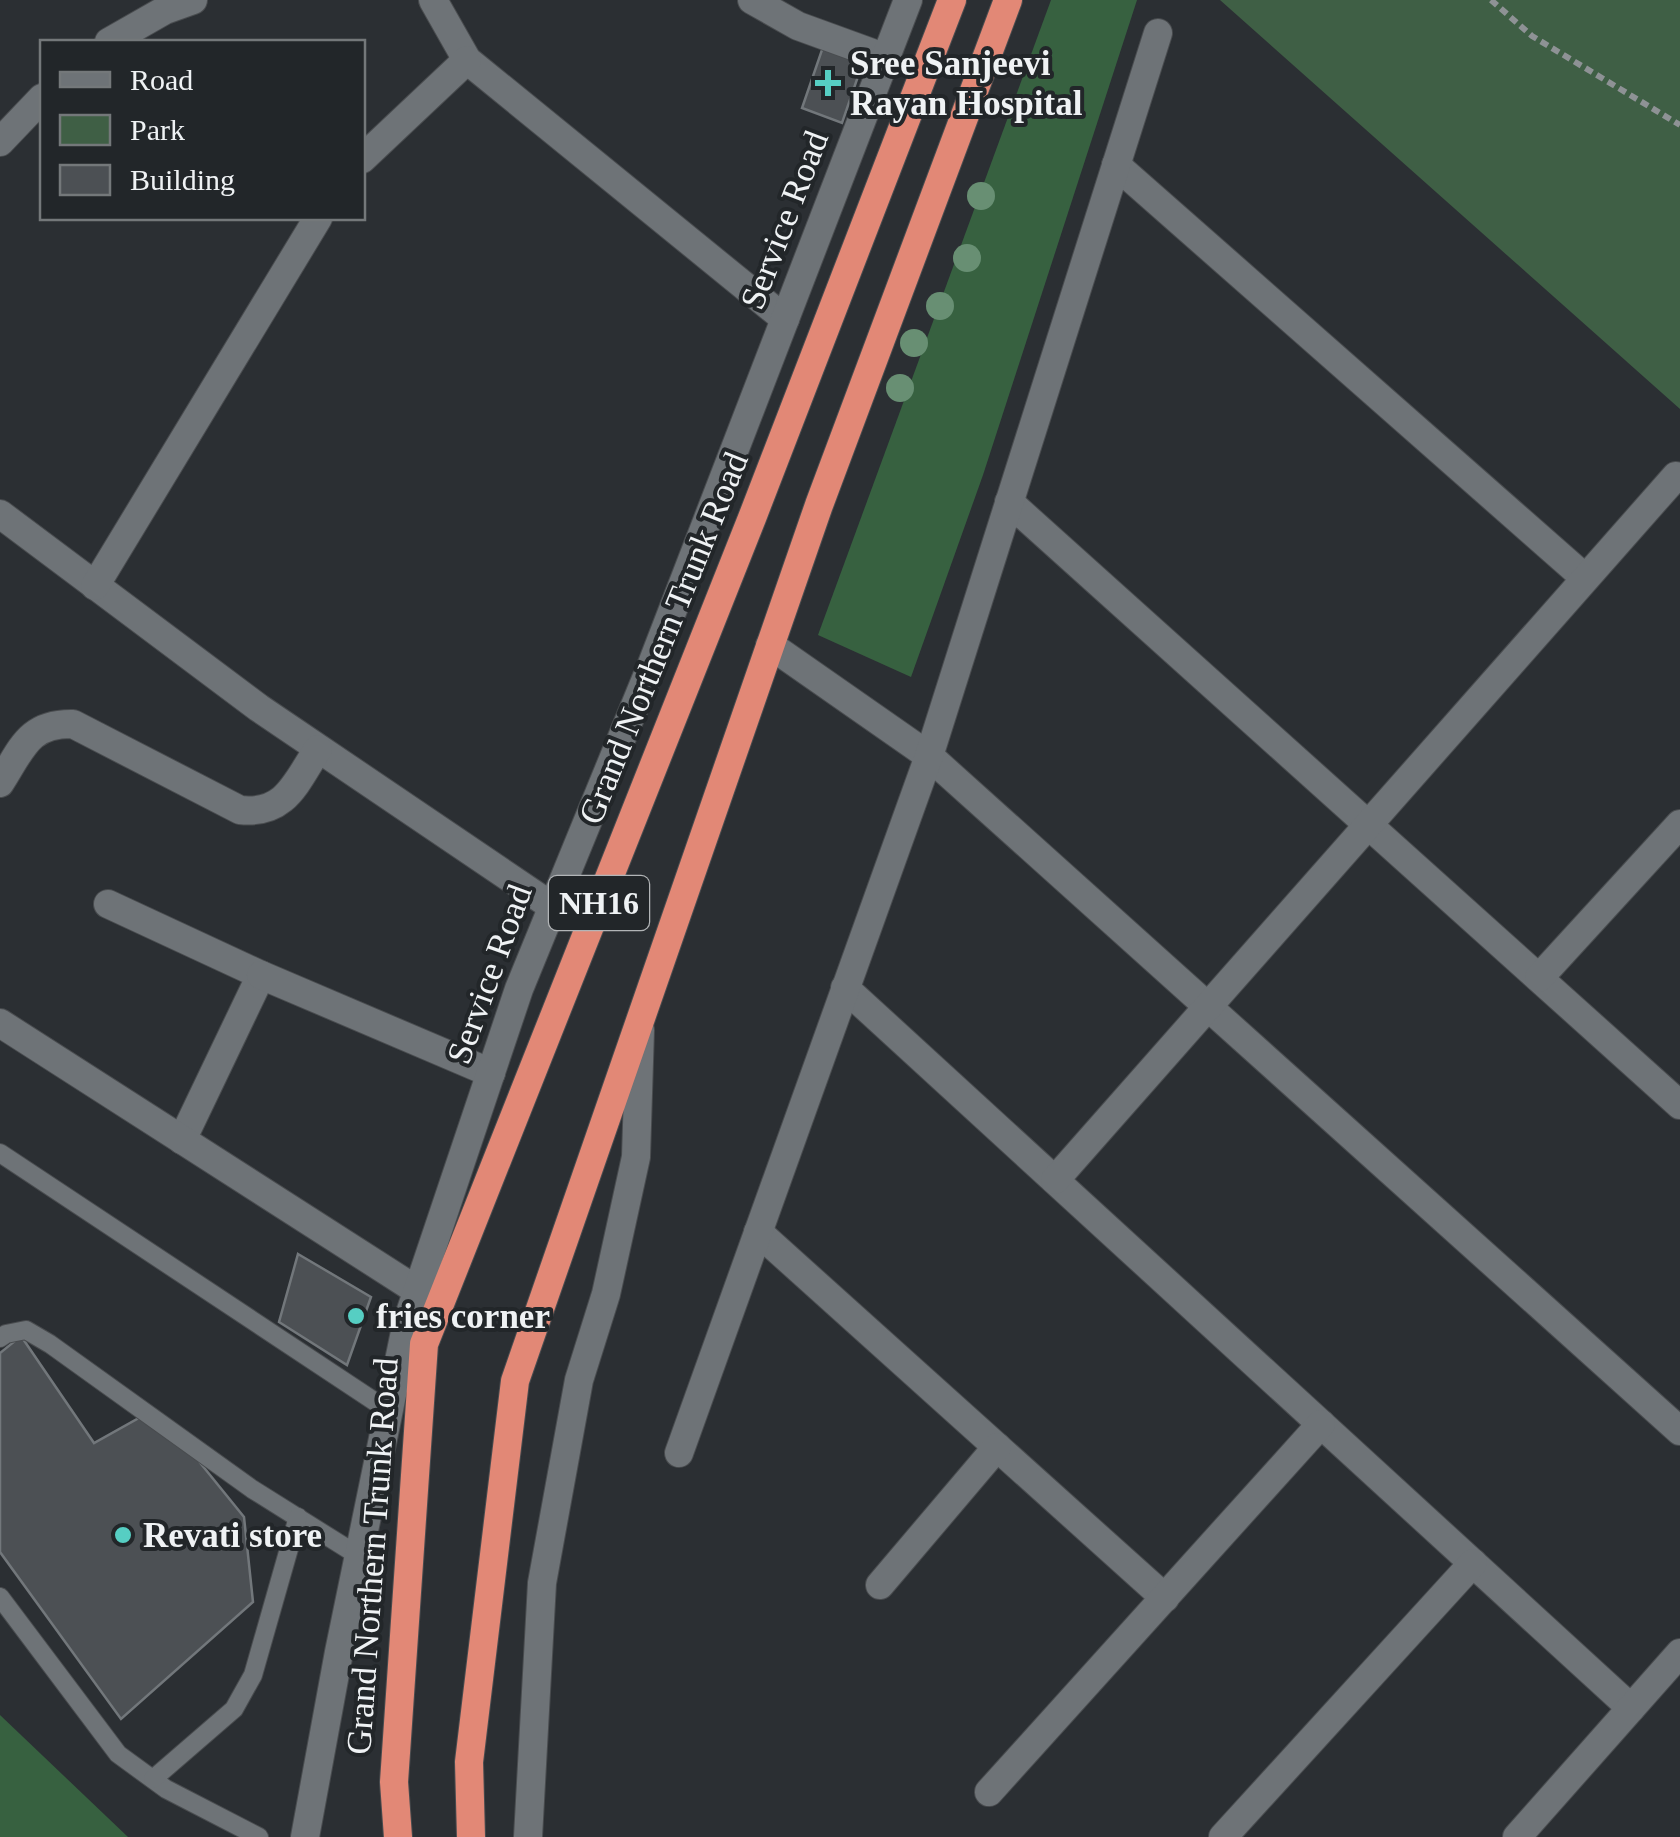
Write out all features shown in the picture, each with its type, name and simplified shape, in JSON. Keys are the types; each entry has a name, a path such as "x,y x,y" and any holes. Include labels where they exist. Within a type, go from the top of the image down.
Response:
{"highway":[{"name":"Grand Northern Trunk Road","path":"398,1837 394,1782 424,1344 752,518 952,0"},
{"name":"NH16","path":"472,1837 469,1762 515,1381 819,505 1008,0"}],"street":[{"path":"112,40 164,10 193,0"},
{"path":"433,0 467,60 785,320"},
{"path":"752,0 798,26 886,58"},
{"name":"Service Road","path":"305,1837 407,1322 520,989 650,669 908,0"},
{"path":"678,1453 929,756 1158,33"},
{"path":"365,157 467,60"},
{"path":"0,142 40,100"},
{"path":"1116,165 1585,578"},
{"path":"95,586 317,220"},
{"path":"1055,1180 1676,476"},
{"path":"1009,502 1680,1105"},
{"path":"0,550 9,521 258,708 553,906"},
{"path":"770,645 929,756 1680,1431"},
{"path":"0,784 30,737 50,724 73,724 240,810 262,812 282,802 318,749"},
{"path":"1539,978 1680,824"},
{"path":"108,904 260,975 491,1073"},
{"path":"182,1140 260,975"},
{"path":"845,988 1631,1708"},
{"path":"528,1837 542,1583 579,1380 606,1294 636,1157 640,1018"},
{"path":"0,1023 418,1291"},
{"path":"758,1232 1164,1598"},
{"path":"989,1792 1321,1424"},
{"path":"880,1586 997,1447"},
{"path":"1224,1837 1473,1563"},
{"path":"1517,1837 1680,1653"}],"lane":[{"path":"0,1153 388,1411"},
{"path":"0,1338 26,1330 50,1344 252,1489 359,1556"},
{"path":"153,1779 234,1709 253,1675 298,1517"},
{"path":"0,1597 118,1754 153,1779 258,1837"}],"path":[{"path":"1491,0 1532,36 1680,126"}],"green space":[{"path":"1051,0 1137,0 983,475 911,677 818,635"},
{"path":"1220,0 1680,0 1680,409"},
{"path":"0,1715 128,1837 0,1837"}],"building":[{"path":"824,44 864,59 842,123 802,108"},
{"path":"298,1254 371,1297 347,1365 279,1322"},
{"name":"Revati store","path":"21,1336 94,1443 139,1418 180,1438 244,1517 253,1602 121,1719 0,1552 0,1353"}],"place":[{"name":"Sree Sanjeevi Rayan Hospital","path":"828,83"},
{"name":"fries corner","path":"356,1316"},
{"name":"Revati store","path":"123,1535"}]}
